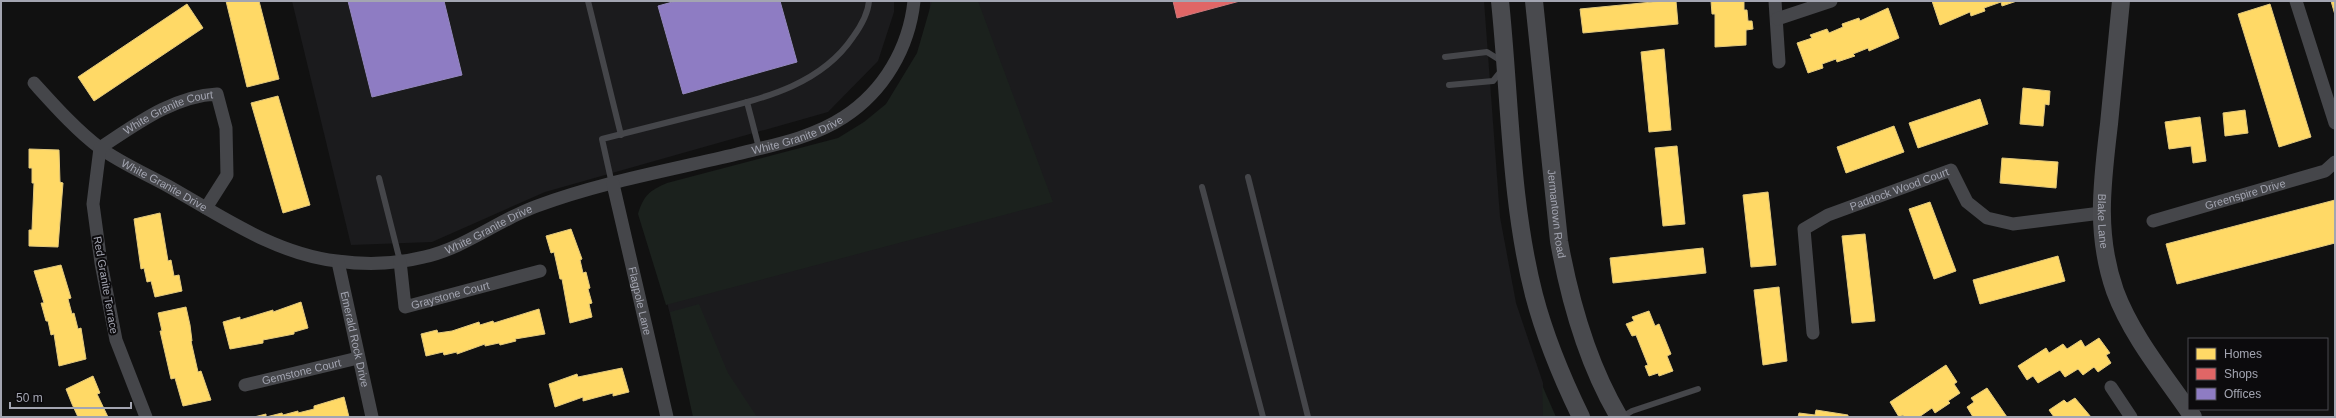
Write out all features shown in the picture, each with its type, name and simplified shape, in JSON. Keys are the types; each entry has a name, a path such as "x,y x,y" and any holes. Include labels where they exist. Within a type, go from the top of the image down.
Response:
{"main road":[{"path":"1500,1 1523,244 1534,296 1551,346 1580,417"},
{"name":"Jermantown Road","path":"1534,1 1559,241 1564,272 1573,311 1620,417"},
{"name":"Blake Lane","path":"2122,1 2101,213 2104,253 2122,307 2136,331 2188,409"}],"street":[{"name":"White Granite Drive","path":"34,83 51,102 100,148 206,208 289,251 307,257 338,262 400,262 423,258 455,247 499,222 536,206 612,184 794,139 830,125 856,108 869,96 889,72 904,44 909,30 914,1"},
{"path":"1775,1 1778,62"},
{"path":"1777,19 1831,1"},
{"path":"2296,1 2335,123"},
{"name":"White Granite Court","path":"100,148 151,114 202,94 217,94 226,128 227,175 206,208"},
{"name":"Red Granite Terrace","path":"100,148 93,204 101,262 116,340 146,417"},
{"name":"Greenspire Drive","path":"2153,221 2325,171 2335,162"},
{"name":"Paddock Wood Court","path":"1813,333 1804,229 1828,215 1951,170 1968,202 1987,218 2013,224 2101,213"},
{"name":"Flagpole Lane","path":"612,184 667,417"},
{"name":"Emerald Rock Drive","path":"338,262 372,417"},
{"name":"Graystone Court","path":"400,262 405,307 540,271"},
{"name":"Gemstone Court","path":"245,385 358,358"},
{"path":"2111,387 2131,417"}],"lane":[{"path":"588,1 621,135"},
{"path":"612,184 602,139 747,102 790,87 812,77 832,61 848,45 862,24 869,1"},
{"path":"1445,57 1487,52 1506,64 1493,81 1449,85"},
{"path":"747,102 759,148"},
{"path":"1248,177 1308,417"},
{"path":"379,178 400,262"},
{"path":"1202,187 1263,417"},
{"path":"1620,417 1698,389"}],"shaded area":[{"path":"292,1 894,1 894,12 878,61 828,112 545,192 432,242 351,245"},
{"path":"930,1 1484,1 1500,217 1516,303 1543,383 1544,417 695,417 646,216 852,140 898,95 929,31"},
{"path":"932,1 978,1 1053,202 666,305 638,214 648,194 667,183 838,138 864,122 886,104 917,53"},
{"path":"699,304 728,373 757,417 693,417 670,312"},
{"path":"1542,385 1556,417 1543,417"}],"building: Homes":[{"path":"226,1 259,1 279,79 247,87"},
{"path":"1676,1 1678,24 1583,33 1580,9"},
{"path":"1711,1 1744,1 1744,10 1747,10 1748,21 1752,21 1753,29 1746,30 1746,45 1715,47 1715,14 1712,14"},
{"path":"1932,1 2017,1 2002,6 2001,2 1984,8 1985,11 1971,16 1970,12 1940,25"},
{"path":"2331,1 2335,1 2335,15"},
{"path":"187,4 203,28 94,101 78,77"},
{"path":"2270,4 2311,137 2279,147 2238,14"},
{"path":"1888,8 1899,38 1869,51 1868,48 1853,54 1855,56 1837,62 1836,59 1822,64 1823,68 1808,73 1797,43 1812,38 1810,35 1827,29 1829,33 1843,27 1842,24 1859,18 1860,21"},
{"path":"1664,49 1671,130 1649,132 1641,52"},
{"path":"2023,88 2050,91 2049,105 2045,104 2043,126 2020,124"},
{"path":"278,96 310,205 283,213 251,103"},
{"path":"1980,99 1988,124 1918,148 1909,123"},
{"path":"2245,110 2248,133 2225,136 2223,113"},
{"path":"2200,117 2206,161 2193,163 2191,146 2169,149 2165,122"},
{"path":"1894,126 1904,152 1846,173 1837,147"},
{"path":"1677,146 1685,224 1663,226 1655,148"},
{"path":"29,149 59,150 60,182 63,183 58,247 29,246 29,230 32,230 34,183 32,183 32,168 29,168"},
{"path":"2002,158 2058,162 2056,188 2000,183"},
{"path":"1768,192 1776,265 1751,267 1743,195"},
{"path":"2335,200 2335,243 2177,284 2166,244"},
{"path":"1930,202 1956,271 1934,279 1909,209"},
{"path":"160,213 168,261 171,260 174,276 179,275 182,291 155,297 151,281 147,282 144,268 141,269 134,219"},
{"path":"571,229 582,259 580,260 583,273 586,272 590,288 588,289 592,303 589,304 592,317 570,323 562,279 560,279 554,252 551,253 546,236"},
{"path":"1865,234 1875,321 1852,323 1842,236"},
{"path":"1703,248 1706,273 1613,283 1610,258"},
{"path":"2058,256 2065,281 1980,304 1973,280"},
{"path":"61,265 71,298 68,299 72,314 74,313 78,329 81,328 86,359 59,366 54,334 51,335 48,321 46,321 41,303 44,303 34,271"},
{"path":"1779,287 1787,361 1763,365 1754,290"},
{"path":"301,302 308,328 294,332 294,334 263,340 263,343 230,349 223,322 240,317 240,320 273,310 273,312"},
{"path":"186,307 190,325 191,341 198,372 201,371 211,400 183,406 175,378 171,379 160,331 162,331 158,313"},
{"path":"539,309 545,334 515,339 516,341 500,345 499,343 485,346 485,344 457,354 457,352 444,355 443,352 426,356 421,334 437,330 438,333 452,331 479,322 480,325 493,321 494,323"},
{"path":"1649,311 1655,326 1659,324 1671,354 1667,356 1673,371 1659,376 1658,373 1649,376 1645,366 1648,365 1636,335 1632,336 1626,324 1634,321 1632,317"},
{"path":"2099,338 2110,353 2106,355 2111,363 2098,372 2094,367 2083,375 2078,369 2065,377 2060,370 2038,383 2033,376 2027,380 2018,366 2046,348 2049,353 2063,344 2067,349 2081,340 2085,347"},
{"path":"1946,365 1957,382 1954,384 1960,393 1948,401 1950,403 1935,413 1932,408 1919,417 1904,417 1903,415 1899,417 1890,402"},
{"path":"622,368 629,392 613,396 613,393 583,401 583,397 555,407 549,384 577,374 578,377"},
{"path":"93,376 100,393 97,394 108,417 78,417 66,389"},
{"path":"1987,388 2007,417 1973,417 1967,407 1974,402 1971,398"},
{"path":"344,397 349,417 266,417 298,411 298,413 314,409 314,406"},
{"path":"2075,398 2091,417 2054,417 2049,410 2064,400 2067,403"},
{"path":"1816,410 1848,415 1848,417 1798,417 1799,413 1815,415"},
{"path":"266,414 266,417 254,417"}],"building: Shops":[{"path":"1173,1 1240,1 1177,18"}],"building: Offices":[{"path":"348,1 444,1 462,75 372,97"},
{"path":"676,1 780,1 797,62 683,94 658,6"}]}
